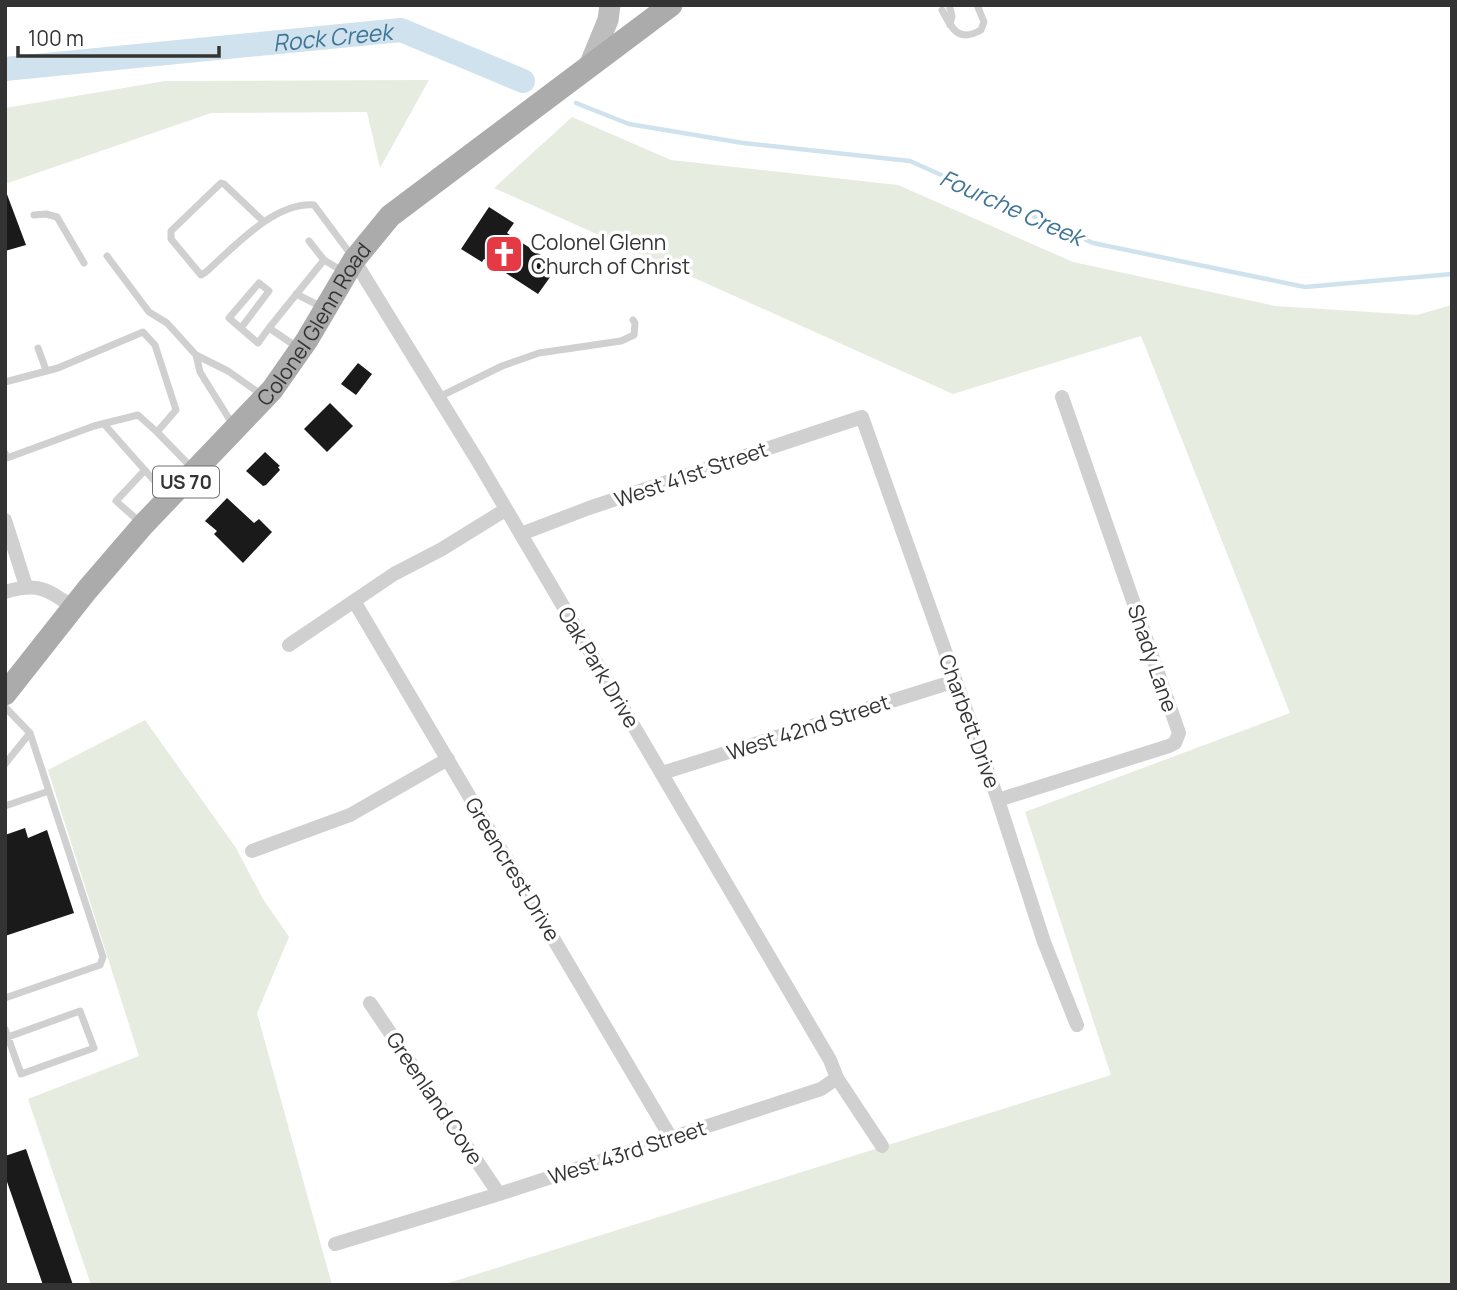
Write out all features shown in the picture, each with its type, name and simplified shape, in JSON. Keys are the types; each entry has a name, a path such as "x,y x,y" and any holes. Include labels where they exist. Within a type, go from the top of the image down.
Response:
{"main road":[{"path":"589,66 608,20 610,5"},
{"name":"Colonel Glenn Road","path":"5,694 144,526 266,397 300,349 350,267 390,216 671,5"}],"street":[{"name":"Oak Park Drive","path":"350,267 479,463 830,1060 837,1078"},
{"name":"Shady Lane","path":"998,800 1169,746 1175,743 1179,733 1062,397"},
{"name":"Charbett Drive","path":"862,417 998,800 1044,942 1077,1025"},
{"name":"West 41st Street","path":"521,534 589,508 862,417"},
{"path":"289,645 394,574 442,549 505,510"},
{"path":"5,520 26,586"},
{"path":"5,592 26,586 50,592 74,608"},
{"name":"Greencrest Drive","path":"354,601 671,1138"},
{"name":"West 42nd Street","path":"662,773 955,681"},
{"path":"252,851 350,815 448,759"},
{"name":"Greenland Cove","path":"370,1003 499,1194"},
{"path":"837,1078 883,1146"},
{"name":"West 43rd Street","path":"335,1244 499,1194 821,1089 837,1078"}],"lane":[{"path":"946,8 952,16 950,25 961,36 971,36 981,30 984,22 978,5"},
{"path":"262,221 220,183 171,231 171,239 201,275 262,221 305,205 314,205 344,243 350,267 324,260 309,241"},
{"path":"34,215 57,217 84,263"},
{"path":"107,256 149,312 167,323 196,355 228,371 266,397"},
{"path":"241,328 269,291 259,283 229,318 258,344 324,260"},
{"path":"296,294 325,308"},
{"path":"437,398 502,366 539,353 621,341 634,335 633,320"},
{"path":"269,328 300,349"},
{"path":"5,382 58,368 143,332 155,345 176,410 157,432"},
{"path":"38,348 46,370"},
{"path":"196,355 200,372 235,429"},
{"path":"5,453 7,458 138,415 196,472"},
{"path":"104,424 170,499"},
{"path":"144,526 116,501 145,470"},
{"path":"5,707 30,733 103,957 100,965 5,998"},
{"path":"5,764 30,733"},
{"path":"5,806 49,791"},
{"path":"80,1011 94,1048 21,1074 7,1033 80,1011"}],"shaded area":[{"path":"429,80 380,168 367,112 211,113 5,184 5,108 165,81"},
{"path":"572,117 671,160 898,185 1073,262 1275,306 1417,315 1452,305 1452,1285 442,1285 1111,1075 1025,812 1290,713 1141,336 953,394 494,188"},
{"path":"145,720 236,848 263,899 289,937 257,1013 332,1285 91,1285 28,1099 139,1056 48,770"}],"building":[{"path":"5,189 26,245 5,251"},
{"name":"Colonel Glenn Church of Christ","path":"489,207 514,223 507,233 558,266 538,294 484,259 482,262 461,249"},
{"path":"358,363 372,374 356,395 341,384"},
{"path":"330,403 353,426 327,452 304,429"},
{"path":"265,452 280,466 280,470 263,486 246,471"},
{"path":"227,498 254,523 259,519 272,532 243,563 214,534 217,531 205,521"},
{"path":"25,828 28,838 47,830 74,913 5,936 5,835"},
{"path":"26,1149 73,1285 43,1285 5,1176 5,1156"}],"waterway":[{"name":"Rock Creek","path":"5,69 401,30 523,81"},
{"name":"Fourche Creek","path":"576,103 629,124 743,143 910,161 1093,243 1305,287 1452,274"}],"place":[{"name":"Colonel Glenn Church of Christ","path":"504,254"}]}
